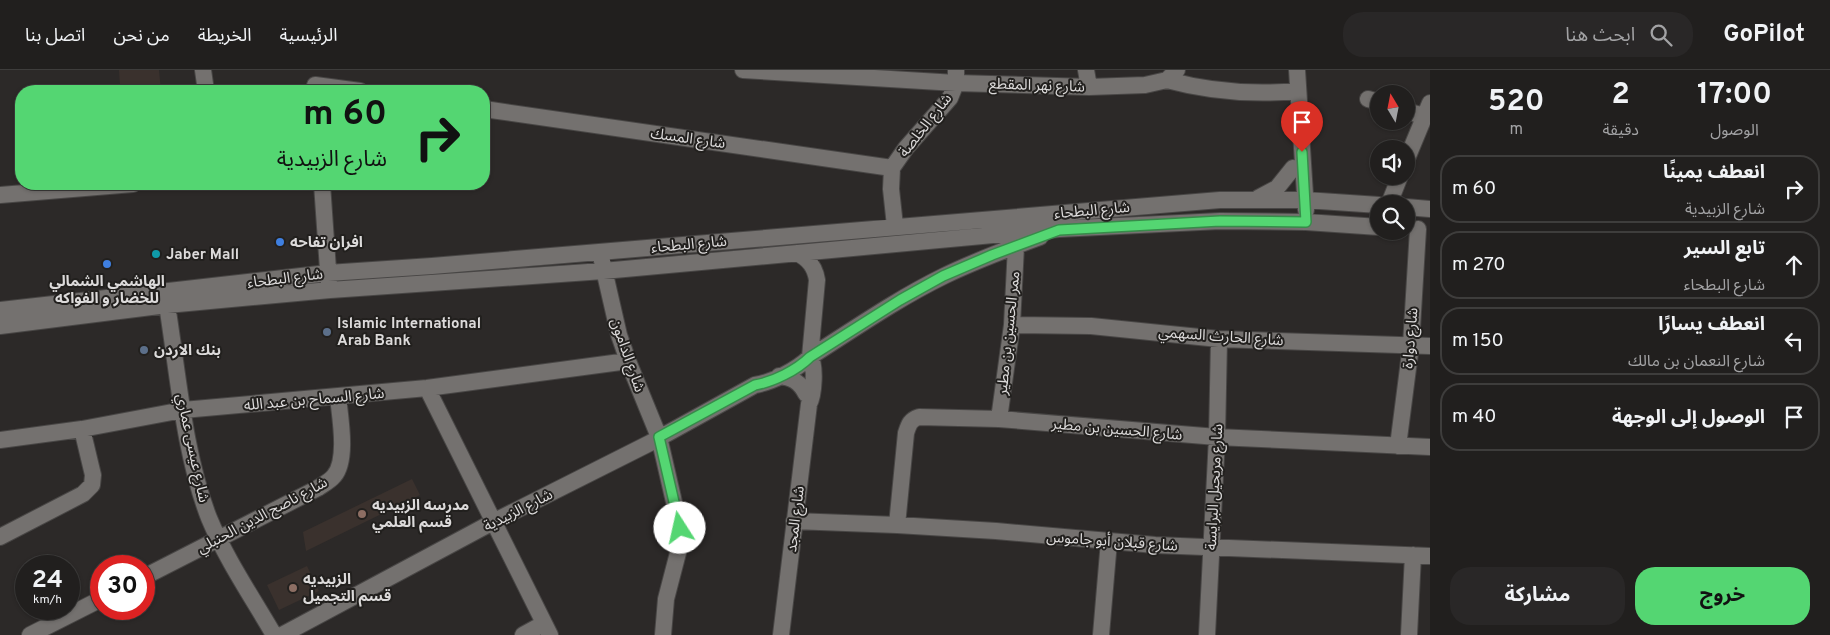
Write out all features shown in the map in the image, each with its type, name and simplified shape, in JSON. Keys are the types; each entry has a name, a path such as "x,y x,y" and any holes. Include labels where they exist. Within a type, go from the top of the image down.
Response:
{"street":[{"path":"204,70 205,85"},
{"name":"شارع نهر المقطع","path":"743,70 956,76 1089,86 1145,86 1172,75"},
{"path":"1086,70 1089,86"},
{"path":"1297,70 1302,152 1301,222"},
{"path":"1172,75 1203,88 1232,93 1262,94 1298,91"},
{"name":"شارع الخلصة","path":"895,226 891,189 892,168 906,148 950,98 956,76"},
{"path":"315,82 330,85"},
{"path":"1414,140 1427,109"},
{"name":"شارع المسك","path":"490,110 892,168"},
{"path":"1300,200 1293,168 1295,159 1302,152"},
{"path":"1254,200 1277,188 1293,168"},
{"path":"0,195 60,190"},
{"path":"322,190 330,290"},
{"name":"شارع البطحاء","path":"0,310 328,273 1220,200 1300,200 1370,205"},
{"path":"1415,208 1430,209"},
{"name":"شارع البطحاء","path":"0,326 168,305 330,290 603,271 1059,230 1220,221 1301,222 1370,226"},
{"name":"شارع دوارة","path":"1398,446 1420,345 1418,229"},
{"name":"شارع الزبيدية","path":"755,385 764,383 802,364 900,300 943,276 1059,230"},
{"name":"ممر الحسين بن مطير","path":"999,420 1012,325 1016,246"},
{"name":"شارع الدامون","path":"601,252 603,271 628,361 659,437 680,528 679,549 666,599 663,635"},
{"name":"شارع المجد","path":"781,635 807,399 808,363 817,280 816,273 809,260 797,253"},
{"name":"شارع عيسى عماري","path":"168,305 183,410 200,489 218,539 274,635"},
{"name":"شارع الحارث السهمي","path":"1012,325 1091,326 1220,339 1420,345"},
{"name":"شارع مريحيل البرايسة","path":"1206,635 1217,437 1220,339"},
{"path":"813,374 830,344"},
{"path":"1420,345 1430,358"},
{"name":"شارع الزبيدية","path":"282,635 493,522 650,443 755,385 766,375 794,360 804,356 810,357"},
{"name":"شارع المجد","path":"807,399 813,394 813,360 810,357"},
{"name":"شارع السماح بن عبد الله","path":"0,440 82,429 183,410 427,388 628,361"},
{"path":"779,376 792,379 803,387 807,399"},
{"path":"427,388 547,630 523,635"},
{"name":"شارع ناصح الدين الحنبلي","path":"155,571 318,488 335,475 341,462 342,449 338,397"},
{"name":"شارع الحسين بن مطير","path":"897,525 908,424 912,419 927,416 1217,437 1430,447"},
{"path":"0,537 83,494 92,485 93,475 82,429"},
{"name":"شارع قبلان أبو جاموس","path":"794,521 996,531 1109,542 1211,548 1430,556"},
{"path":"1101,635 1109,542"},
{"path":"1409,635 1413,555"},
{"path":"30,635 90,605"}],"shaded area":[{"path":"119,70 159,70 160,85 120,85"},
{"name":"مدرسه الزبيديه قسم العلمي","path":"412,479 420,495 306,551 303,532"},
{"name":"الزبيديه قسم التجميل","path":"307,566 319,591 279,610 267,585"}],"place":[{"name":"افران تفاحه","path":"280,242"},
{"name":"Jaber Mall","path":"156,254"},
{"name":"الهاشمي الشمالي للخضار و الفواكه","path":"107,264"},
{"name":"Islamic International Arab Bank","path":"327,332"},
{"name":"بنك الاردن","path":"144,350"},
{"name":"مدرسه الزبيديه قسم العلمي","path":"362,514"},
{"name":"الزبيديه قسم التجميل","path":"293,588"}],"route":[{"path":"680,528 659,437 755,385 764,383 802,364 900,300 943,276 1059,230 1220,221 1306,222 1302,152"}]}
